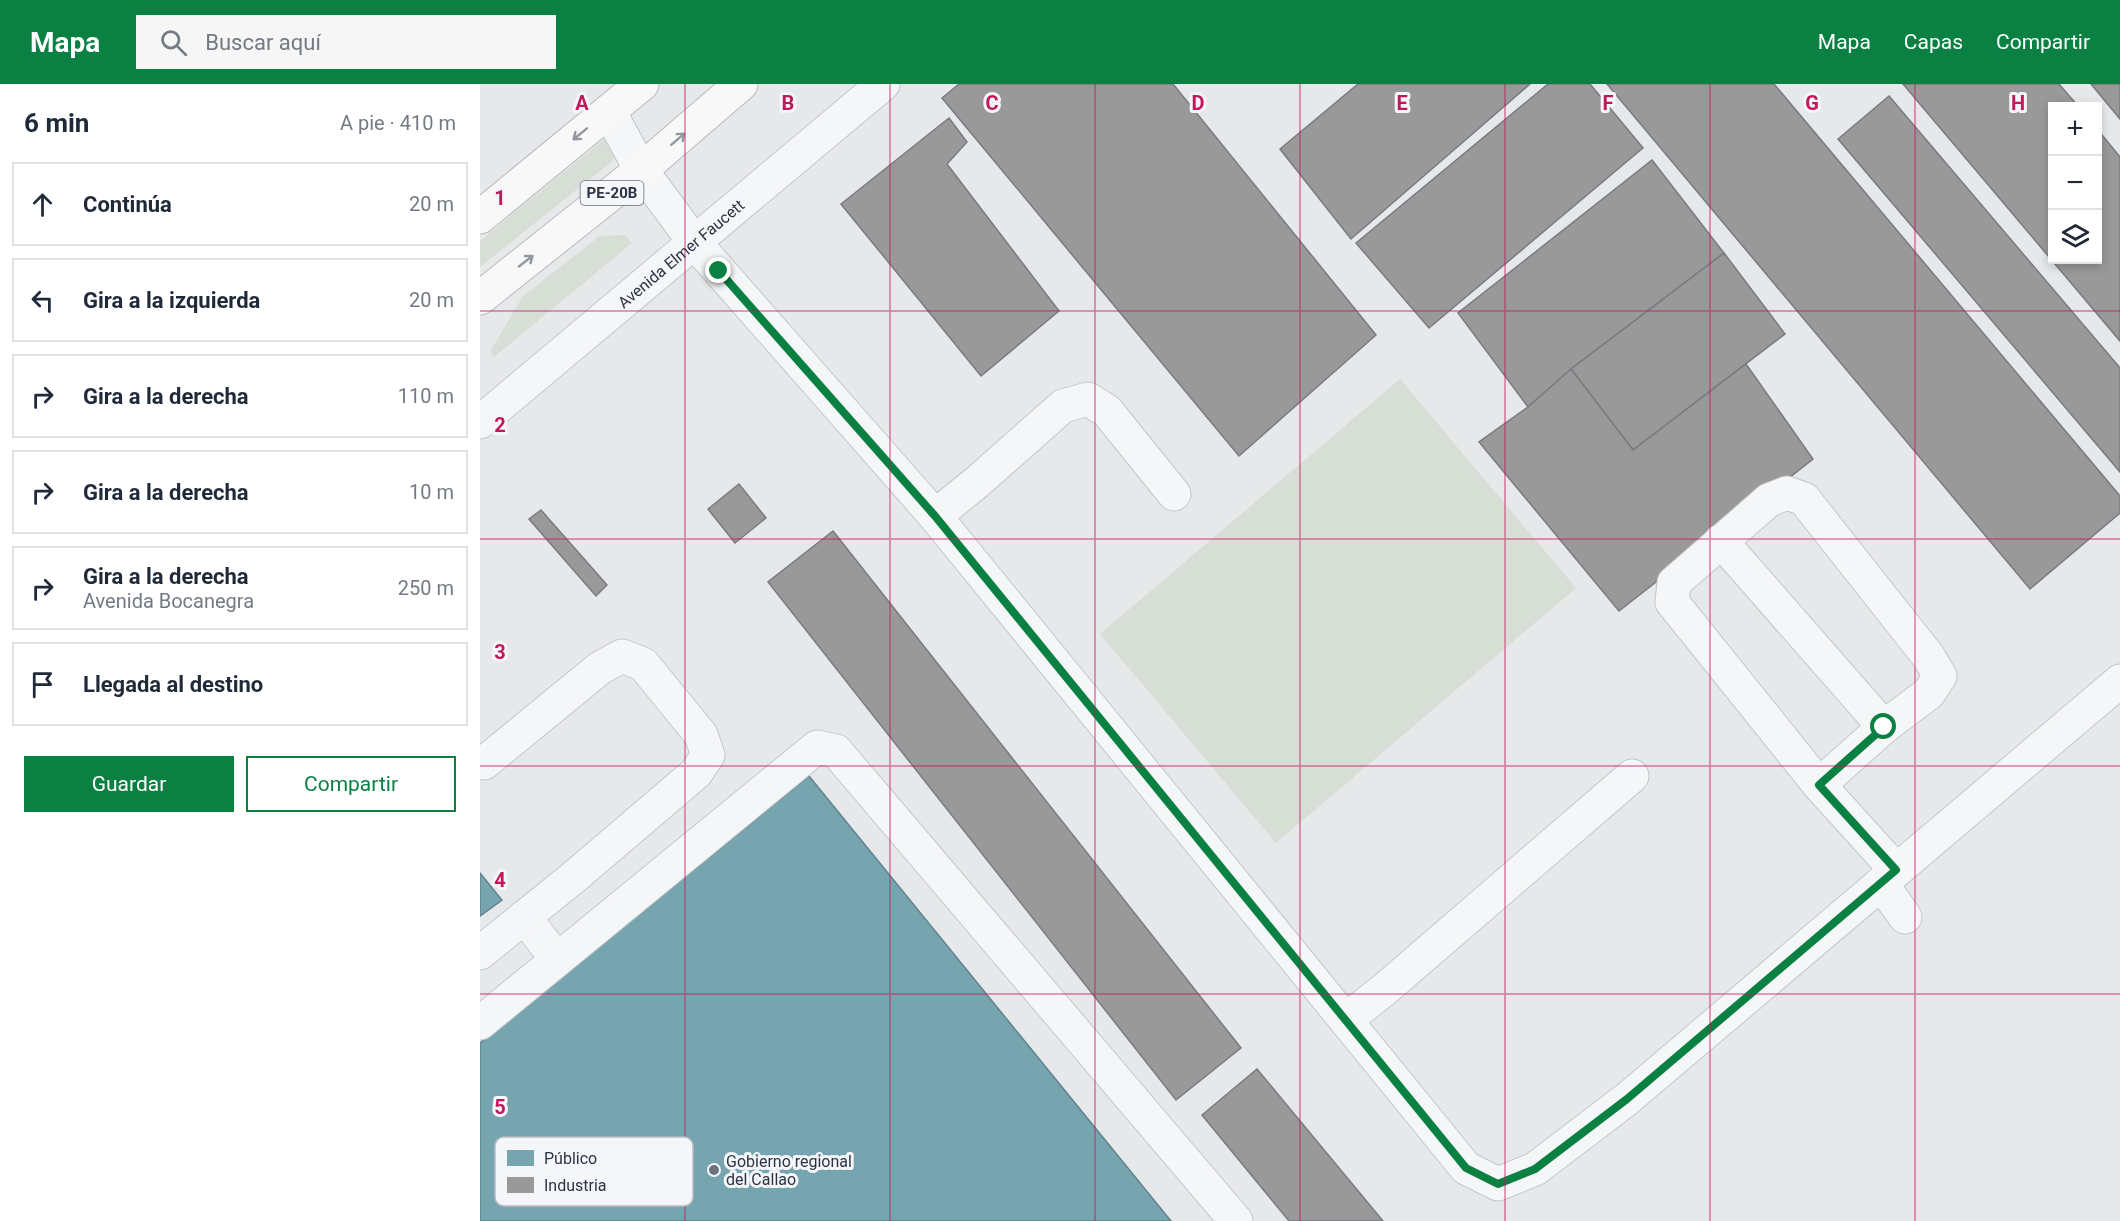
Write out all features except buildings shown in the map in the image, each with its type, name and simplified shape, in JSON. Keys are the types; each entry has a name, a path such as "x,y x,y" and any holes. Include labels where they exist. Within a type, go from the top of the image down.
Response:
{"highway":[{"path":"480,217 642,84"},
{"name":"PE-20B","path":"480,298 641,170 741,84"}],"lane":[{"name":"Avenida Elmer Faucett","path":"480,422 883,84"},
{"path":"609,111 641,170 695,243 935,516 1466,1168 1498,1184 1535,1169 1627,1099 2120,681"},
{"path":"935,516 1064,406 1088,399 1107,411 1173,494"},
{"path":"1819,785 1884,727 1929,693 1940,676 1928,656 1804,499 1787,493 1769,500 1674,583 1672,602 1819,785 1889,877 1905,917"},
{"path":"1721,541 1884,727"},
{"path":"480,953 696,773 708,754 701,735 643,664 622,656 600,668 483,763"},
{"path":"480,1023 817,747 836,751 1236,1221"},
{"path":"1346,1020 1632,776"},
{"path":"524,917 557,959"}],"shaded area":[{"path":"606,138 620,155 480,267 480,241"},
{"path":"625,235 632,243 494,357 490,352 523,296 600,236"},
{"path":"1400,379 1576,588 1276,843 1100,634"}],"place":[{"name":"Gobierno regional del Callao","path":"714,1170"}],"route":[{"path":"719,271 935,516 1466,1168 1498,1184 1535,1169 1627,1099 1896,870 1819,785 1884,727"}]}
